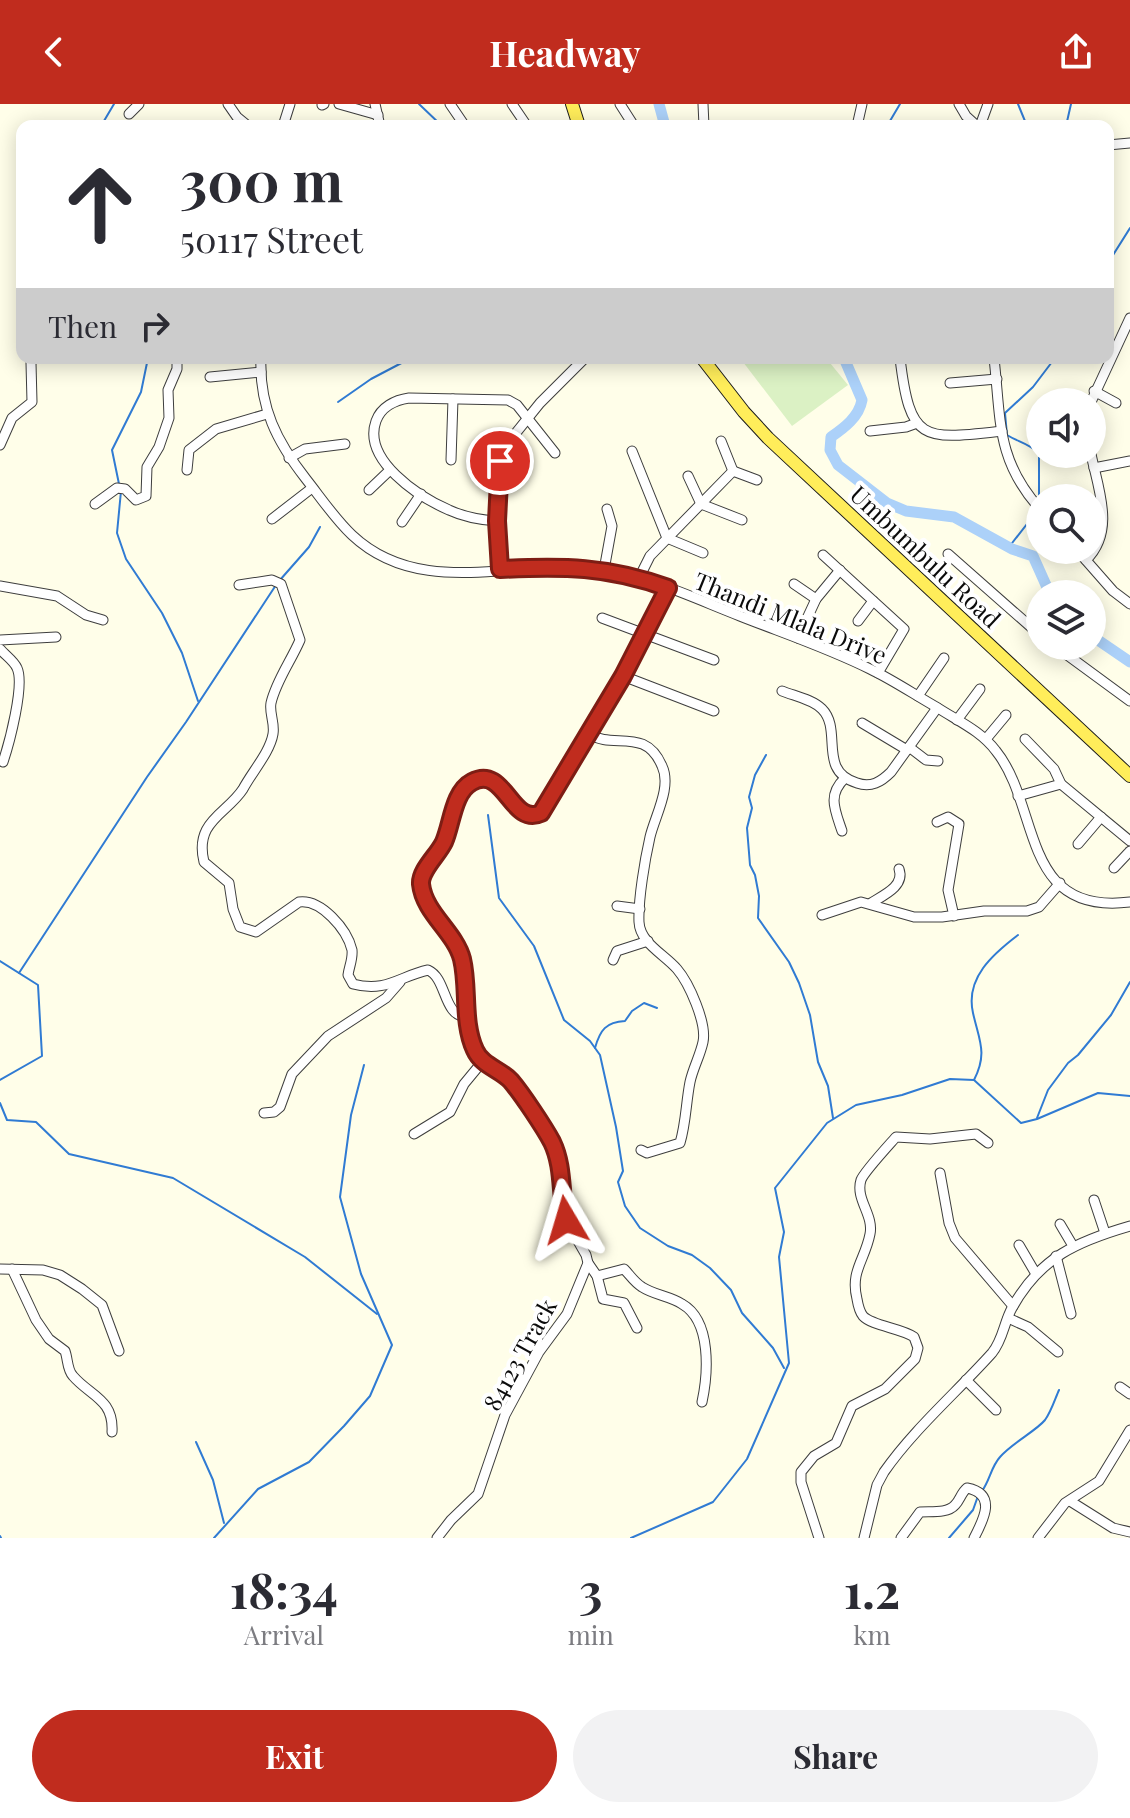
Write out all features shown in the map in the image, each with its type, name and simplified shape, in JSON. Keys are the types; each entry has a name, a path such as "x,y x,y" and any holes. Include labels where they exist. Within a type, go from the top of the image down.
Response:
{"main road":[{"name":"Umbumbulu Road","path":"707,364 768,438 1130,776"}],"street":[{"path":"129,114 139,104"},
{"path":"228,104 240,120"},
{"path":"339,104 378,115"},
{"path":"375,104 379,120"},
{"path":"959,104 971,120"},
{"path":"1114,350 1130,318"},
{"path":"0,445 12,418 32,402 32,364"},
{"path":"95,504 117,488 125,489 136,500 147,495 147,467 169,418 168,390 177,364"},
{"name":"Thandi Mlala Drive","path":"261,364 267,414 289,458 353,536 388,559 434,572 568,566 639,578 798,638 878,673 986,739 1005,763 1039,857 1060,883 1089,899 1110,903 1130,902"},
{"path":"500,569 497,521 501,455 510,438 540,403 579,364"},
{"path":"901,364 907,405 917,423 945,436 1002,431"},
{"path":"995,364 1002,431 1012,471 1026,494"},
{"path":"1095,388 1107,364"},
{"path":"210,377 261,372"},
{"path":"950,383 997,379"},
{"path":"497,521 457,514 421,494 390,470 376,451 373,438 375,423 386,407 396,400 409,398 503,399 517,405 540,403"},
{"path":"1106,398 1116,403"},
{"path":"451,460 453,399"},
{"path":"517,405 555,453"},
{"path":"187,470 189,450 209,433 267,414"},
{"path":"870,431 917,423"},
{"path":"721,441 733,471 757,480"},
{"path":"289,458 305,449 345,444"},
{"path":"632,451 667,538 703,553"},
{"path":"1106,466 1129,462"},
{"path":"1094,468 1097,484"},
{"path":"369,490 390,470"},
{"path":"639,578 650,556 733,471"},
{"path":"688,476 701,504 742,520"},
{"path":"272,519 312,488"},
{"path":"402,522 421,494"},
{"path":"604,570 612,526 607,509"},
{"path":"948,554 1026,623"},
{"path":"823,555 904,631 878,673"},
{"path":"1089,564 1113,591 1130,604"},
{"path":"798,638 816,599 840,570"},
{"path":"239,585 272,580 281,584 300,640 271,701 274,732 270,744 240,793 209,825 203,860 229,883 233,909 240,927 256,932 299,902 312,902 329,915 351,946 350,981 365,987 400,982 425,970 432,971 454,1012 468,1017"},
{"path":"794,584 816,599"},
{"path":"0,586 57,596 86,615 103,620"},
{"path":"637,1328 624,1303 603,1299 597,1276 566,1220 559,1165 551,1141 510,1080 483,1061 474,1048 464,970 455,941 440,925 421,887 422,878 445,839 459,797 470,783 479,779 499,785 525,814 538,815 544,809 623,676 668,588"},
{"path":"858,621 873,601"},
{"path":"602,618 714,660"},
{"path":"0,640 56,637"},
{"path":"0,649 15,664 19,675 15,727 3,762"},
{"path":"918,696 944,658"},
{"path":"1074,660 1130,701"},
{"path":"623,676 714,711"},
{"path":"957,720 980,689"},
{"path":"782,691 810,701 824,712 839,772 861,785 877,783 891,772 937,708"},
{"path":"986,739 1006,715"},
{"path":"862,723 924,759 938,761"},
{"path":"589,734 603,740 626,739 640,743 653,753 663,768 665,783 650,836 640,927 648,941 682,975 705,1033 690,1079 680,1143 647,1153 641,1150"},
{"path":"1025,739 1054,769 1061,784 1130,841"},
{"path":"842,831 833,798 835,789 845,778"},
{"path":"1018,796 1061,784"},
{"path":"937,822 948,817 959,824 948,890 954,916"},
{"path":"1078,844 1101,817"},
{"path":"1114,868 1130,851"},
{"path":"871,903 899,883 899,869"},
{"path":"822,915 855,903 871,903 906,916 954,916 1034,909 1060,883"},
{"path":"617,906 640,909"},
{"path":"613,960 617,951 648,941"},
{"path":"264,1113 274,1112 280,1107 292,1074 328,1036 386,998 400,982"},
{"path":"414,1134 450,1112 464,1084 483,1061"},
{"path":"819,1538 801,1482 801,1472 814,1456 836,1443 852,1406 885,1389 915,1359 918,1348 918,1342 910,1334 871,1321 859,1308 854,1280 871,1229 860,1193 861,1180 896,1137 930,1139 976,1134 988,1143"},
{"path":"940,1173 949,1223 955,1238 1013,1306"},
{"path":"1094,1200 1105,1233"},
{"path":"1060,1224 1073,1246"},
{"path":"864,1538 877,1485 884,1472 994,1350 1013,1306 1036,1274 1073,1246 1105,1233 1129,1229"},
{"path":"1019,1245 1036,1274"},
{"path":"1056,1256 1071,1314"},
{"name":"84123 Track","path":"437,1538 478,1494 505,1415 539,1352 567,1314 588,1263"},
{"path":"0,1269 51,1272 90,1295 104,1309 119,1351"},
{"path":"12,1269 25,1301 45,1335 65,1351 70,1373 109,1410 112,1432"},
{"path":"597,1276 624,1269 641,1287 688,1308 703,1334 706,1347 702,1402"},
{"path":"1008,1318 1028,1327 1058,1352"},
{"path":"966,1380 996,1410"},
{"path":"1120,1387 1130,1394"},
{"path":"1038,1538 1065,1503 1099,1481 1126,1446 1130,1430"},
{"path":"901,1538 912,1518 920,1512 949,1509 967,1488 983,1494 987,1501 985,1516 974,1538"},
{"path":"1070,1501 1113,1528 1130,1532"}],"green space":[{"path":"745,364 831,364 848,385 792,426"}],"waterway":[{"path":"105,120 114,104"},
{"path":"419,104 436,120"},
{"path":"659,104 663,120"},
{"path":"891,120 900,104"},
{"path":"1018,104 1025,120"},
{"path":"1067,120 1071,104"},
{"path":"1114,253 1130,228"},
{"path":"119,484 112,450 141,392 147,364"},
{"path":"338,402 400,364"},
{"path":"847,364 862,400 854,417 831,437 830,450 838,465 887,503 906,511 954,517 1012,549 1033,556 1044,580"},
{"path":"1039,484 1039,453 1007,435 1005,413 1033,387 1050,364"},
{"path":"121,491 117,533 126,559 162,613 182,653 198,701"},
{"path":"1009,547 1026,525"},
{"path":"280,580 309,547 320,527"},
{"path":"19,973 276,585"},
{"path":"1106,646 1130,662"},
{"path":"766,755 755,775 749,797 752,808 747,828 750,865 759,896 758,918 789,962 799,983 810,1015 818,1062 828,1086 833,1118"},
{"path":"488,815 499,898 534,946 564,1020 590,1041 600,1055 616,1127 623,1171 618,1182 625,1206 640,1228 710,1268 731,1290 742,1313 773,1348 784,1368"},
{"path":"974,1080 981,1054 973,1013 973,989 983,968 1018,935"},
{"path":"0,961 38,985 42,1056 0,1080"},
{"path":"1037,1118 1048,1090 1111,1015 1130,982"},
{"path":"595,1048 599,1036 608,1025 625,1021 632,1011 644,1003 657,1008"},
{"path":"214,1538 258,1489 309,1462 344,1426 370,1396 392,1345 361,1274 340,1197 351,1115 364,1065"},
{"path":"631,1538 713,1502 747,1459 789,1363 779,1257 784,1232 775,1188 827,1123 856,1105 902,1095 950,1079 974,1080 1021,1123 1098,1093 1130,1096"},
{"path":"0,1103 7,1120 36,1122 69,1154 173,1178 305,1257 377,1314"},
{"path":"982,1491 1000,1457 1045,1420 1059,1390"},
{"path":"196,1442 213,1480 224,1523"},
{"path":"949,1538 973,1510 978,1496"}],"route":[{"path":"500,461 497,521 500,569 593,568 668,588 623,676 541,813 533,816 525,814 495,782 484,779 470,783 459,797 441,849 422,878 421,887 440,925 455,941 462,958 471,1039 476,1053 510,1080 551,1141 559,1165 566,1220"}]}
